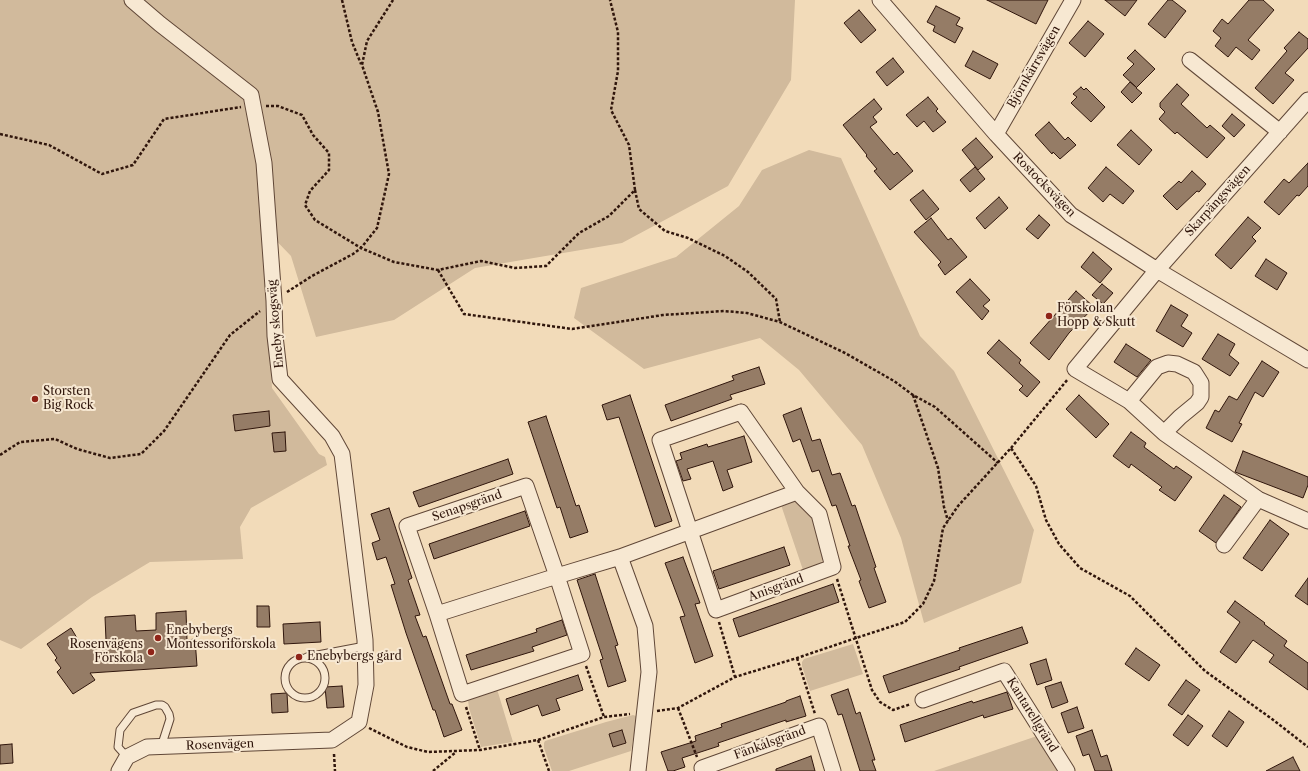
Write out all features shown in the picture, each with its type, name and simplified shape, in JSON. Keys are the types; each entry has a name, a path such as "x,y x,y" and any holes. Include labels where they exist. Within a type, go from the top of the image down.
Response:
{"street":[{"name":"Eneby skogsväg","path":"132,0 160,24 251,95 264,163 274,301 274,336 280,379 332,436 342,454 365,646 366,685 359,722"},
{"name":"Rostocksvägen","path":"880,0 996,134 1071,215 1157,270 1308,360"},
{"name":"Björnkärrsvägen","path":"996,134 1073,0"},
{"path":"1190,60 1280,132"},
{"name":"Skarpängsvägen","path":"1075,369 1157,270 1308,100"},
{"path":"1129,401 1157,367 1168,363 1177,364 1194,372 1201,383 1201,397 1197,404 1180,417 1164,433"},
{"path":"1075,369 1129,401 1164,433 1258,499 1308,521"},
{"path":"716,610 660,440 741,412 797,492 819,514 833,567"},
{"name":"Senapsgränd","path":"462,694 407,526 526,486 582,654"},
{"path":"437,614 620,557 797,492"},
{"path":"1224,545 1258,499"},
{"path":"620,557 645,626 649,672 638,771"},
{"name":"Anisgränd","path":"716,610 833,567"},
{"path":"462,694 582,654"},
{"name":"Kantarellgränd","path":"924,700 1004,671 1067,771"},
{"path":"332,740 359,722"},
{"name":"Fänkålsgränd","path":"702,770 819,726 833,771"},
{"name":"Rosenvägen","path":"127,757 148,747 332,740"},
{"path":"118,771 127,757"}],"lane":[{"path":"304,658 312,659 319,663 326,677 324,686 320,693 312,698 304,699 296,697 290,693 286,686 284,678 286,670 290,664 297,659 365,646"},
{"path":"127,757 118,747 120,730 133,712 156,705 162,705 165,707 170,719 161,747"}],"path":[{"path":"0,455 20,442 55,439 77,449 110,458 141,454 164,431 230,335 274,301 312,276 353,254 361,248 378,228 389,174 378,112 352,42 342,0"},
{"path":"362,66 367,41 394,0"},
{"path":"610,0 618,32 618,71 611,110 629,145 639,209 665,231 688,238 725,256 748,272 776,299 780,322"},
{"path":"0,134 49,145 102,174 133,165 164,120 232,107 278,106 302,115 313,135 329,153 329,170 310,191 305,205 315,220 361,248 394,262 438,270 481,261 515,268 546,266 579,233 609,216 635,190"},
{"path":"438,270 464,314 572,328 656,316 724,311 747,313 780,322 845,353 894,381 913,395 935,407 998,463"},
{"path":"359,722 407,748 428,752 480,750 538,740 604,717 678,708 735,677 905,622 923,604 934,581 943,528 958,506 1011,448 1075,369"},
{"path":"913,395 938,468 944,507 948,522"},
{"path":"1011,448 1036,486 1046,520 1059,544 1080,568 1130,596 1205,671 1308,747"},
{"path":"833,567 872,690 880,702 893,710 924,700"},
{"path":"716,610 735,677"},
{"path":"582,654 604,717"},
{"path":"797,658 819,726"},
{"path":"462,694 480,750"},
{"path":"678,708 702,770"},
{"path":"332,740 335,771"},
{"path":"538,740 549,771"},
{"path":"433,771 456,751"}],"shaded area":[{"path":"0,0 795,0 791,80 728,186 622,243 475,268 394,320 316,337 291,256 263,227 272,388 319,454 325,457 327,465 251,508 240,527 243,559 150,562 92,597 21,649 0,640"},
{"path":"809,150 841,158 920,336 954,371 1034,530 1021,583 924,623 901,538 862,445 799,370 760,338 644,369 574,318 581,288 676,257 739,206 762,170"},
{"path":"793,497 803,501 813,519 823,559 820,565 804,573 780,502"},
{"path":"853,644 863,674 810,691 802,666 804,659"},
{"path":"497,689 513,742 481,747 468,700"},
{"path":"633,715 636,716 631,751 569,771 552,771 544,748 545,741","holes":["622,730 626,743 613,747 609,734"]},
{"path":"1037,736 1063,771 934,771"}],"building":[{"path":"987,0 1048,0 1036,24"},
{"path":"1105,0 1137,0 1125,16"},
{"path":"1168,0 1172,0 1186,11 1165,38 1148,24"},
{"path":"1249,0 1263,0 1274,10 1248,40 1260,50 1252,60 1236,47 1228,57 1215,46 1221,38 1213,31 1222,19 1228,24"},
{"path":"936,6 960,18 956,25 963,28 955,43 933,31 935,26 927,22"},
{"path":"859,10 876,30 861,43 844,23"},
{"path":"1088,21 1104,34 1085,57 1069,43"},
{"path":"1299,32 1308,39 1308,48 1285,73 1294,80 1273,104 1255,88 1287,51 1284,48"},
{"path":"1135,50 1155,69 1136,88 1142,93 1132,103 1121,92 1130,82 1136,87 1123,75 1134,64 1127,58"},
{"path":"973,51 998,64 990,79 965,66"},
{"path":"893,58 904,72 887,86 876,72"},
{"path":"1177,84 1189,95 1181,104 1207,128 1210,125 1225,138 1207,158 1177,132 1175,134 1159,119 1165,112 1160,107 1160,103"},
{"path":"1081,87 1084,90 1086,88 1105,107 1091,122 1071,103 1077,97 1073,94"},
{"path":"928,97 938,109 936,111 946,122 933,132 924,121 917,127 906,115"},
{"path":"874,99 882,109 873,117 877,122 870,127 894,155 897,152 913,171 890,190 874,171 877,169 866,156 867,155 843,125"},
{"path":"1232,114 1245,125 1234,137 1222,126"},
{"path":"1049,122 1065,140 1068,137 1076,145 1060,159 1053,152 1052,154 1035,135"},
{"path":"1131,130 1152,150 1139,165 1117,145"},
{"path":"976,138 993,157 978,170 962,150"},
{"path":"1308,163 1308,186 1299,196 1297,195 1279,215 1264,202 1284,179 1289,183"},
{"path":"975,167 985,179 970,192 960,180"},
{"path":"1106,167 1134,191 1123,204 1110,194 1103,202 1088,188"},
{"path":"1192,171 1206,184 1199,192 1197,191 1177,210 1163,196 1179,181 1181,183"},
{"path":"923,190 939,209 926,220 910,200"},
{"path":"999,197 1008,208 985,229 976,218"},
{"path":"1039,215 1050,225 1038,239 1026,229"},
{"path":"1248,217 1261,228 1252,237 1256,241 1231,269 1215,255"},
{"path":"931,218 948,240 951,238 967,257 945,275 938,265 941,262 914,232"},
{"path":"1093,252 1112,269 1100,283 1081,267"},
{"path":"1266,259 1287,273 1277,290 1255,276"},
{"path":"970,279 990,300 983,306 989,311 982,320 956,292"},
{"path":"1102,284 1113,293 1103,304 1092,295"},
{"path":"1076,291 1094,307 1069,333 1049,360 1030,343"},
{"path":"1171,305 1188,315 1181,326 1192,333 1183,347 1156,331"},
{"path":"1218,334 1235,344 1229,355 1239,363 1230,376 1202,359"},
{"path":"999,340 1021,360 1019,363 1040,382 1027,397 1019,390 1023,386 987,353"},
{"path":"1126,344 1151,360 1137,377 1114,362"},
{"path":"1262,361 1279,372 1263,397 1255,392 1239,423 1242,424 1232,442 1206,428 1215,410 1219,412 1229,396 1237,400"},
{"path":"759,367 765,384 730,395 732,399 671,421 665,405 734,380 732,376"},
{"path":"630,395 672,521 655,527 619,417 607,420 602,405"},
{"path":"1079,395 1109,424 1096,438 1066,409"},
{"path":"801,408 812,441 820,439 832,475 840,473 852,506 855,505 886,602 869,608 859,581 861,580 848,546 850,546 836,505 832,506 819,470 812,472 800,439 793,442 783,415"},
{"path":"269,411 270,426 235,431 233,415"},
{"path":"546,416 576,506 579,505 588,532 570,538 560,507 557,508 528,422"},
{"path":"285,432 286,451 274,452 272,433"},
{"path":"1131,432 1146,443 1144,447 1174,469 1176,466 1192,477 1175,501 1159,490 1162,487 1131,464 1129,468 1113,456"},
{"path":"744,436 752,462 727,470 733,487 723,491 713,461 687,469 691,479 683,481 676,461 682,459 680,453 707,444 708,447"},
{"path":"1243,451 1308,477 1308,485 1303,498 1235,472"},
{"path":"508,459 513,474 419,507 413,492"},
{"path":"1224,495 1241,507 1216,543 1199,531"},
{"path":"389,508 412,578 408,580 420,615 415,616 423,637 426,636 450,704 452,704 462,730 444,737 406,633 391,585 395,584 386,557 377,560 372,543 380,540 371,514"},
{"path":"525,511 530,526 434,559 429,544"},
{"path":"1270,520 1289,534 1262,571 1243,558"},
{"path":"784,547 790,565 719,589 713,571"},
{"path":"683,557 700,603 695,604 713,656 695,663 680,617 685,616 665,563"},
{"path":"595,574 618,645 615,646 626,681 608,687 600,660 603,659 577,580"},
{"path":"1308,578 1308,605 1295,596"},
{"path":"833,584 839,602 739,637 733,619"},
{"path":"1235,601 1287,641 1284,646 1308,663 1308,690 1269,662 1274,655 1253,640 1236,663 1220,652 1240,622 1227,612"},
{"path":"257,606 269,606 270,627 257,627"},
{"path":"186,611 187,640 195,639 197,666 90,673 95,680 73,694 57,672 61,668 55,660 57,658 47,644 71,628 83,648 94,642 106,640 105,617 135,615 136,631 156,630 156,613"},
{"path":"562,620 567,635 532,647 534,651 471,670 466,655 537,632 536,629"},
{"path":"320,622 321,642 284,644 283,624"},
{"path":"1022,627 1028,643 959,667 960,669 889,693 883,676"},
{"path":"1136,648 1160,665 1149,681 1125,664"},
{"path":"1046,659 1052,680 1037,685 1030,664"},
{"path":"578,675 583,690 556,699 560,710 542,716 538,705 511,715 506,699"},
{"path":"1186,680 1200,690 1182,715 1168,705"},
{"path":"1061,682 1068,702 1052,708 1045,687"},
{"path":"342,686 344,707 327,708 325,687"},
{"path":"848,689 856,714 860,712 875,760 872,760 876,771 860,771 842,714 838,715 831,695"},
{"path":"1007,692 1013,709 984,718 983,715 905,742 900,725 972,701 973,703"},
{"path":"287,693 288,712 272,713 271,694"},
{"path":"800,696 806,716 786,722 786,720 718,743 719,746 682,758 685,767 668,771 661,752 696,741 695,736 722,727 721,724"},
{"path":"1077,707 1084,728 1068,733 1061,713"},
{"path":"1229,711 1244,722 1227,747 1212,736"},
{"path":"1188,715 1203,726 1188,746 1173,735"},
{"path":"622,730 626,743 613,747 609,734"},
{"path":"1092,730 1101,757 1107,755 1112,771 1095,771 1089,754 1083,756 1076,736"},
{"path":"12,744 13,763 0,764 0,745"},
{"path":"811,756 815,771 776,771 776,769"},
{"path":"1293,757 1300,771 1266,771"}],"place":[{"name":"Förskolan Hopp & Skutt","path":"1049,316"},
{"name":"Storsten Big Rock","path":"35,399"},
{"name":"Enebybergs Montessoriförskola","path":"158,638"},
{"name":"Rosenvägens Förskola","path":"151,652"},
{"name":"Enebybergs gård","path":"299,657"}]}
